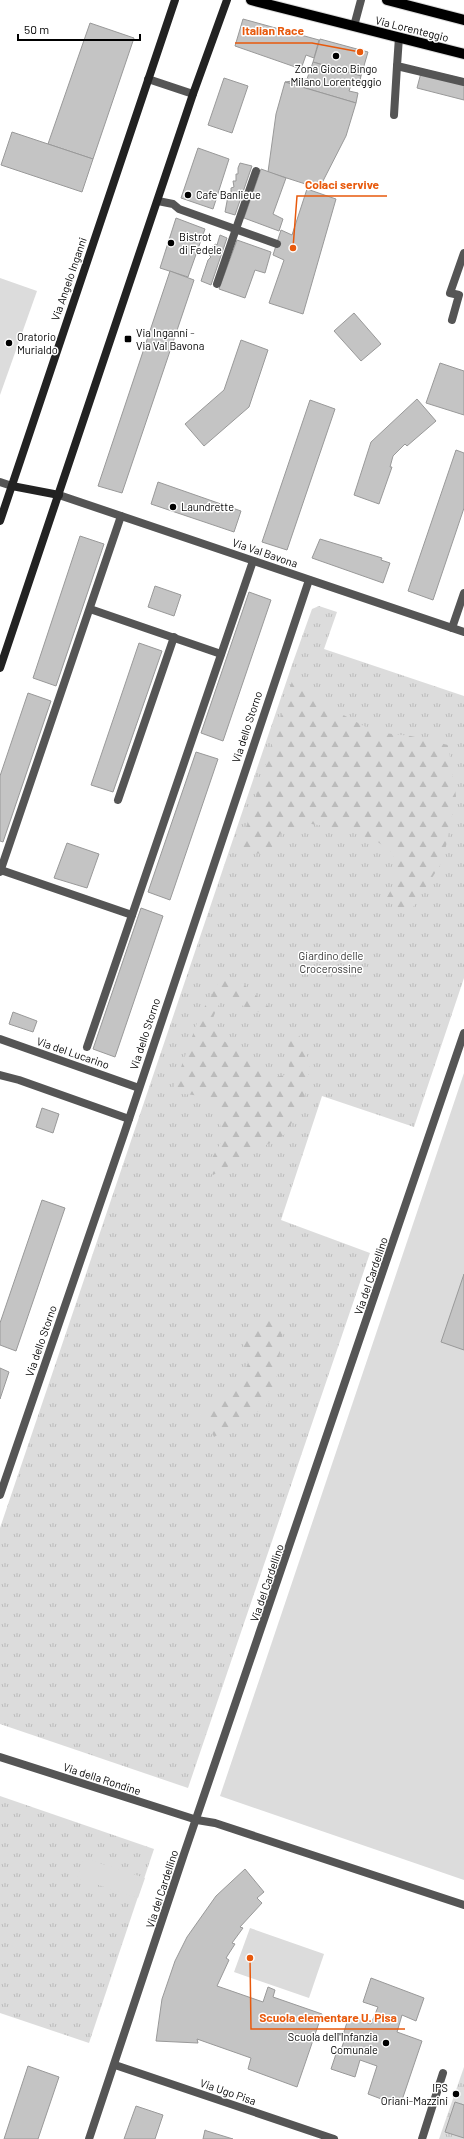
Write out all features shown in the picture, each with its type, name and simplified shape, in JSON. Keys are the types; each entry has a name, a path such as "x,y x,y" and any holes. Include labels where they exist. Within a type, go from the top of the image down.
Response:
{"main road":[{"name":"Via Lorenteggio","path":"251,0 464,54"},
{"name":"Via Lorenteggio","path":"387,0 464,20"}],"street":[{"name":"Via Angelo Inganni","path":"0,521 175,0"},
{"path":"0,668 158,202 193,94 227,0"},
{"path":"354,26 361,0"},
{"path":"394,115 399,38"},
{"path":"397,66 464,82"},
{"path":"148,78 193,94"},
{"path":"217,284 256,171"},
{"path":"158,202 173,204 180,209 277,244"},
{"path":"452,320 459,295 450,293 464,253"},
{"path":"0,482 12,486 59,495"},
{"name":"Via Val Bavona","path":"59,495 464,632"},
{"path":"121,516 0,871 132,915"},
{"path":"87,1047 253,561"},
{"name":"Via dello Storno","path":"0,1495 129,1119 309,580"},
{"path":"452,628 464,593"},
{"path":"90,609 221,654"},
{"path":"118,800 174,637"},
{"name":"Via del Cardellino","path":"90,2139 464,1033"},
{"name":"Via del Lucarino","path":"0,1039 139,1088"},
{"path":"0,1075 19,1080 129,1119"},
{"name":"Via della Rondine","path":"0,1758 197,1820 206,1820 223,1825 464,1905"},
{"name":"Via Ugo Pisa","path":"115,2065 334,2139"},
{"path":"422,2139 443,2073"}],"green space":[{"name":"Oratorio Murialdo","path":"0,278 37,291 0,395"},
{"name":"Giardino delle Crocerossine","path":"319,606 337,612 324,649 464,696 464,978 414,1127 322,1096 281,1220 370,1253 188,1788 0,1724 0,1528 293,662 312,609"},
{"path":"293,678 336,711 375,732 411,736 448,745 456,796 443,861 407,916 386,899 397,879 393,853 375,840 338,828 305,823 281,833 267,855 239,850"},
{"path":"222,976 240,981 270,1008 266,1015 223,998 211,1023 221,1039 245,1055 272,1078 289,1074 288,1032 299,1035 310,1064 303,1105 284,1135 213,1175 209,1163 223,1139 218,1113 200,1096 172,1092 200,1015"},
{"path":"464,1073 464,1880 220,1796"},
{"path":"267,1321 284,1321 275,1392 264,1408 214,1437 203,1414 240,1384 248,1363 242,1340"},
{"path":"0,1796 154,1849 89,2043 0,2013"},
{"path":"84,1858 145,1878 138,1898 77,1878"},
{"path":"250,1928 324,1954 309,1998 234,1972"},
{"path":"464,2067 464,2139 439,2139"}],"building":[{"path":"243,19 319,40 314,58 306,55 301,69 235,46"},
{"path":"90,23 134,38 93,159 48,144"},
{"path":"320,39 368,52 361,76 313,62"},
{"path":"313,62 361,76 359,84 352,82 349,91 358,93 356,103 285,82 307,79"},
{"path":"422,69 464,79 464,100 417,88"},
{"path":"224,78 248,86 232,133 208,125"},
{"path":"285,82 356,103 346,136 323,181 321,189 268,172 276,114"},
{"path":"12,132 93,159 82,192 1,165"},
{"path":"198,148 229,159 213,209 181,198"},
{"path":"240,163 252,166 235,215 225,212 228,196 231,194 231,188 234,187 233,181 236,181 236,174 238,174"},
{"path":"261,169 286,178 273,214 283,219 279,231 244,218"},
{"path":"307,189 336,199 303,314 269,303 284,260 273,255 281,230 292,235"},
{"path":"176,218 205,229 188,277 160,268"},
{"path":"220,235 227,238 211,285 201,281 208,260 211,257 209,255 213,251 211,249 215,244 217,245"},
{"path":"237,240 271,252 265,273 255,270 245,298 219,289"},
{"path":"170,271 194,280 122,493 98,486"},
{"path":"354,313 381,344 361,361 334,331"},
{"path":"241,340 268,350 249,407 204,446 185,424 224,390"},
{"path":"440,363 464,371 464,415 426,403"},
{"path":"417,399 436,421 407,446 405,444 393,456 390,467 392,467 379,504 354,495 371,442"},
{"path":"310,400 335,409 287,550 262,542"},
{"path":"456,450 464,453 464,508 433,600 408,591"},
{"path":"158,482 241,511 234,532 151,504"},
{"path":"80,536 104,544 56,686 33,678"},
{"path":"320,539 382,558 381,560 390,563 383,583 312,558"},
{"path":"155,586 181,595 174,616 148,607"},
{"path":"249,592 271,600 223,741 201,733"},
{"path":"139,643 162,651 113,792 91,785"},
{"path":"28,693 51,701 3,842 0,841 0,776"},
{"path":"196,752 218,759 170,900 148,892"},
{"path":"67,843 99,854 87,888 54,878"},
{"path":"141,908 163,916 115,1057 93,1049"},
{"path":"13,1012 37,1021 33,1032 9,1024"},
{"path":"42,1108 59,1114 53,1133 36,1127"},
{"path":"42,1200 65,1208 16,1351 0,1345 0,1323"},
{"path":"464,1274 464,1350 441,1342"},
{"path":"0,1368 9,1372 0,1399"},
{"path":"245,1869 264,1892 257,1898 262,1903 240,1927 243,1928 232,1943 235,1944 226,1958 229,1960 217,1986 263,2002 268,1987 275,1990 273,1997 322,2014 297,2087 248,2069 251,2058 197,2039 198,2043 156,2041 162,1999 175,1961 187,1937 216,1896"},
{"path":"371,1978 424,1998 416,2021 402,2015 397,2032 422,2041 400,2106 368,2094 377,2066 360,2060 355,2077 331,2069 337,2051 340,2052 346,2036 343,2035 349,2016 371,2024 378,2007 363,2002"},
{"path":"28,2066 59,2077 38,2139 4,2139"},
{"path":"455,2102 464,2105 464,2138 445,2132"},
{"path":"136,2106 163,2115 155,2139 124,2139"},
{"path":"205,2130 207,2131 233,2139 203,2139"}],"place":[{"name":"Italian Race","path":"360,52"},
{"name":"Zona Gioco Bingo Milano Lorenteggio","path":"336,56"},
{"name":"Cafe Banlieue","path":"188,195"},
{"name":"Bistrot di Fedele","path":"171,243"},
{"name":"Colaci servive","path":"293,248"},
{"name":"Via Inganni - Via Val Bavona","path":"128,339"},
{"name":"Oratorio Murialdo","path":"9,343"},
{"name":"Laundrette","path":"173,507"},
{"name":"Scuola elementare U. Pisa","path":"250,1958"},
{"name":"Scuola dell'Infanzia Comunale","path":"386,2043"},
{"name":"IPS Oriani-Mazzini","path":"456,2094"}]}
